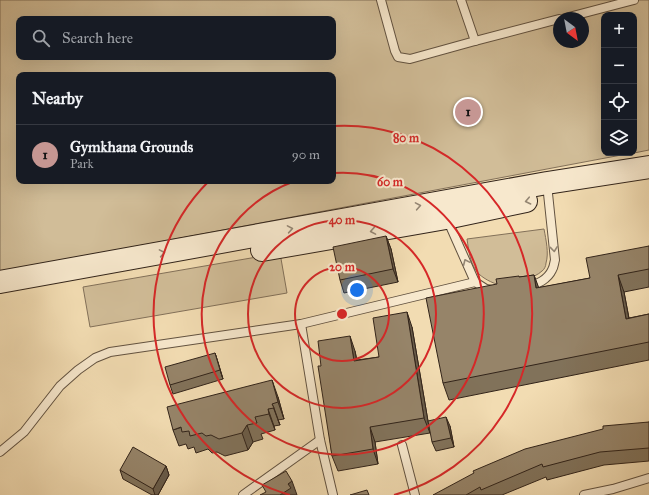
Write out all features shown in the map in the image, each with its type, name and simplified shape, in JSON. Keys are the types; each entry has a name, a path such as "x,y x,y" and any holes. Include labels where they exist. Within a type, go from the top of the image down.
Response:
{"main road":[{"path":"0,295 446,218 548,190 649,167"},
{"path":"0,282 548,190 649,180"}],"lane":[{"path":"381,0 395,51 398,57 410,59 553,21"},
{"path":"461,0 475,41"},
{"path":"588,12 634,0"},
{"path":"522,288 536,285 546,278 552,270 555,260 548,190"},
{"path":"446,218 475,282 486,289 496,291 503,290"},
{"path":"0,452 24,432 60,386 78,370 95,358 110,352 301,324 475,282"},
{"path":"301,324 320,440 333,495"},
{"path":"243,495 320,440"},
{"path":"402,445 416,495"},
{"path":"584,495 613,489 649,478"}],"shaded area":[{"path":"0,0 649,0 649,150 637,152 637,12 601,12 601,156 616,156 0,272"},
{"path":"544,229 547,259 545,267 539,274 519,282 501,285 484,278 474,267 470,258 467,239"},
{"path":"280,253 287,293 90,327 83,287"}],"building":[{"path":"386,236 393,269 340,280 333,247"},
{"path":"649,246 649,269 618,275 626,319 649,314 649,342 443,383 426,298 497,284 496,279 519,276 534,275 536,288 590,278 586,258"},
{"path":"407,312 424,418 370,427 373,449 332,456 318,366 321,366 318,341 350,336 354,361 379,357 373,318"},
{"path":"215,353 220,370 170,385 165,367"},
{"path":"272,380 278,402 272,404 274,408 268,409 269,414 255,417 257,423 247,425 242,433 219,439 211,435 206,436 202,433 190,436 189,431 182,432 181,427 173,430 167,407"},
{"path":"446,417 451,438 432,442 428,421"},
{"path":"649,422 649,448 600,452 543,467 542,464 481,490 480,487 466,495 433,495 474,473 473,471 525,449 603,429 603,426"},
{"path":"133,447 166,466 153,489 120,470"},
{"path":"286,471 292,481 288,484 291,488 280,495 260,495 266,492 262,485"},
{"path":"367,490 369,495 350,495"}],"place":[{"name":"Gymkhana Grounds","path":"468,112"}]}
